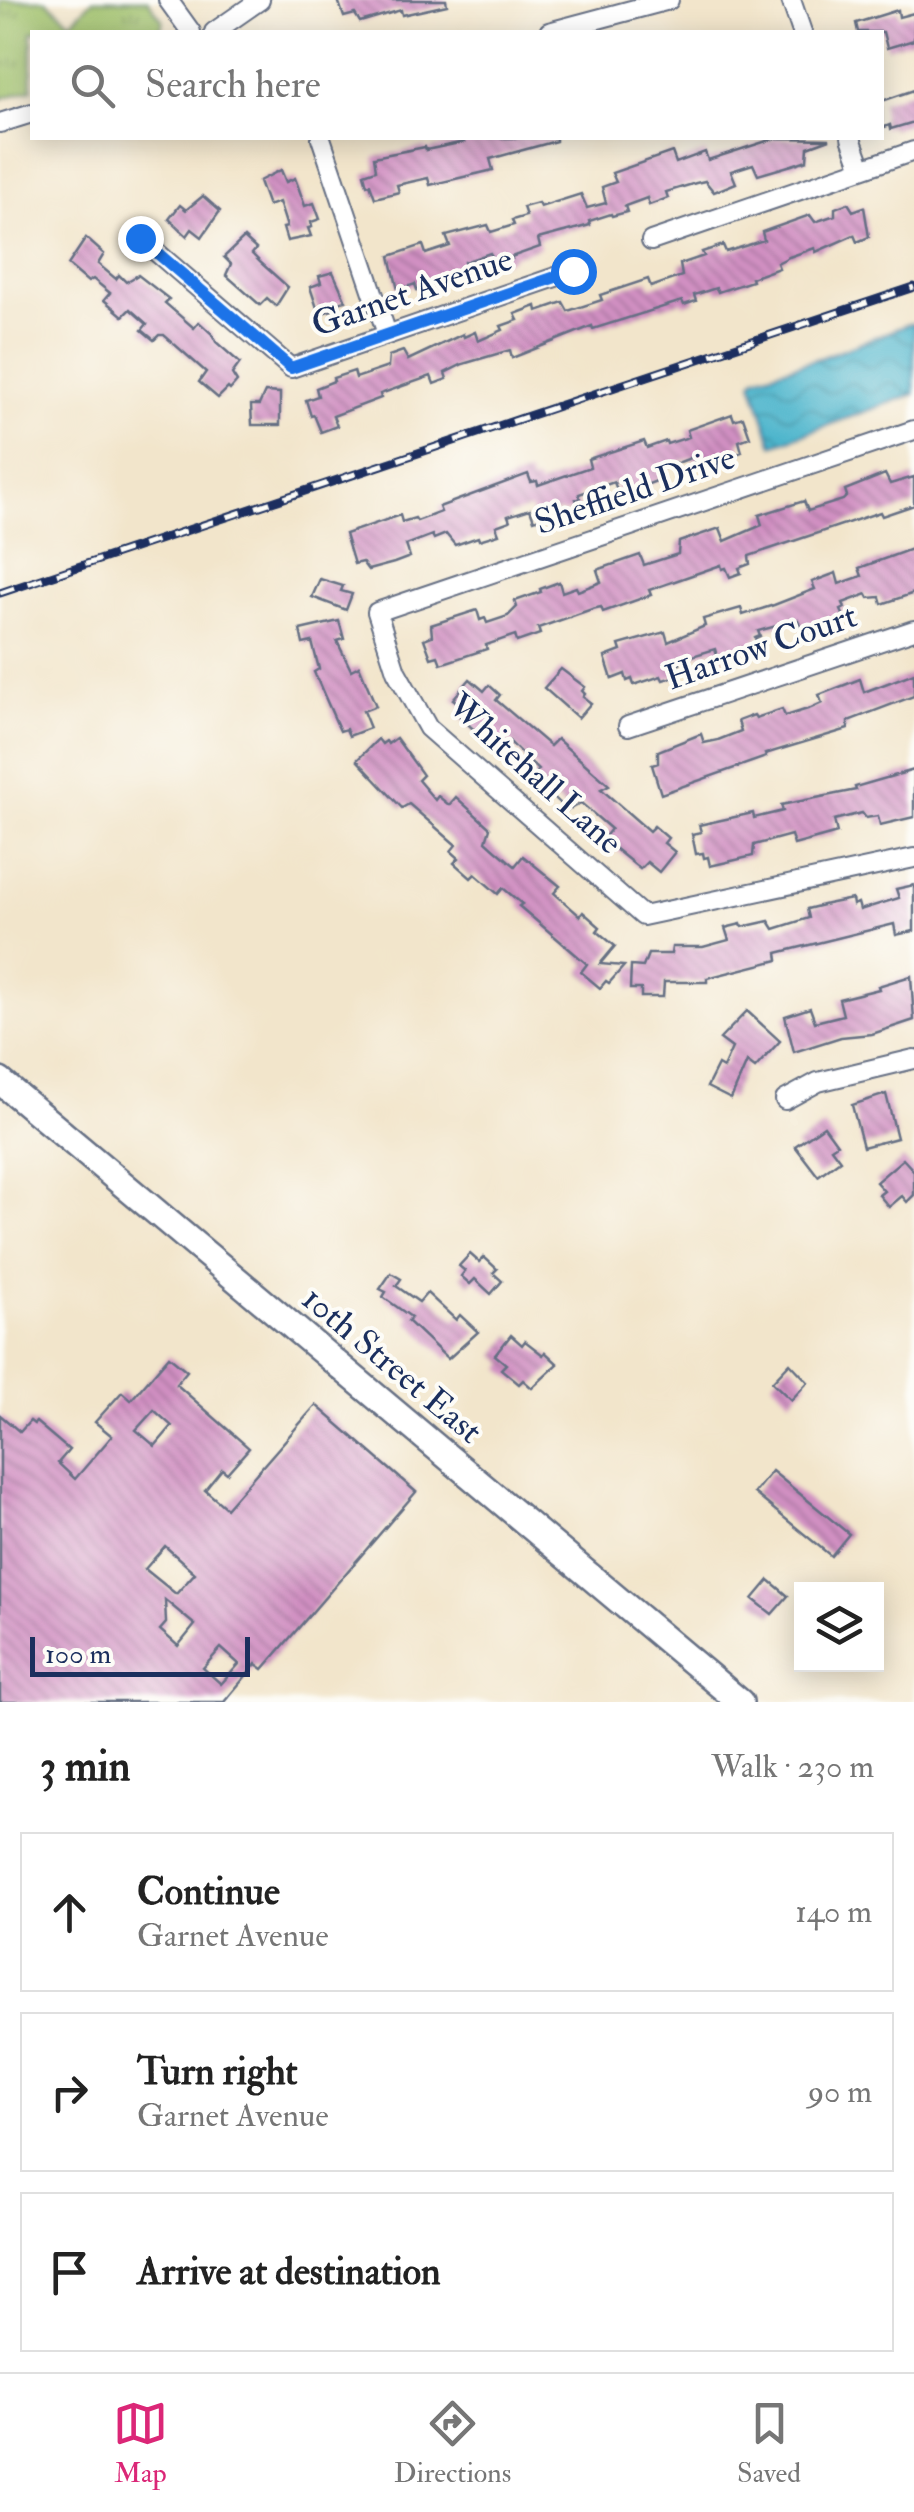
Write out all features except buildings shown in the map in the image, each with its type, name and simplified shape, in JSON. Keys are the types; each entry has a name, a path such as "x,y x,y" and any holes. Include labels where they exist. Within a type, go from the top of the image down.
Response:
{"main road":[{"name":"10th Street East","path":"0,1081 740,1702"}],"street":[{"path":"168,0 190,30"},
{"path":"217,30 260,0"},
{"path":"593,0 599,19"},
{"path":"557,30 669,0"},
{"path":"791,0 801,30"},
{"path":"0,123 30,115"},
{"path":"323,140 387,334"},
{"path":"852,140 862,168"},
{"path":"652,241 914,151"},
{"name":"Garnet Avenue","path":"140,238 291,368 573,271"},
{"name":"Sheffield Drive","path":"377,612 914,430"},
{"name":"Whitehall Lane","path":"377,612 396,670 428,728 644,916 914,858"},
{"name":"Harrow Court","path":"628,726 914,630"},
{"path":"785,1100 818,1082 912,1064"}],"green space":[{"path":"0,0 46,0 71,22 93,0 148,0 163,21 161,30 30,30 30,90 0,99"}],"water":[{"path":"914,324 914,394 773,445 752,382 756,377 823,357"}],"railway":[{"path":"0,593 914,287"}],"route":[{"path":"140,238 291,368 573,271"}]}
